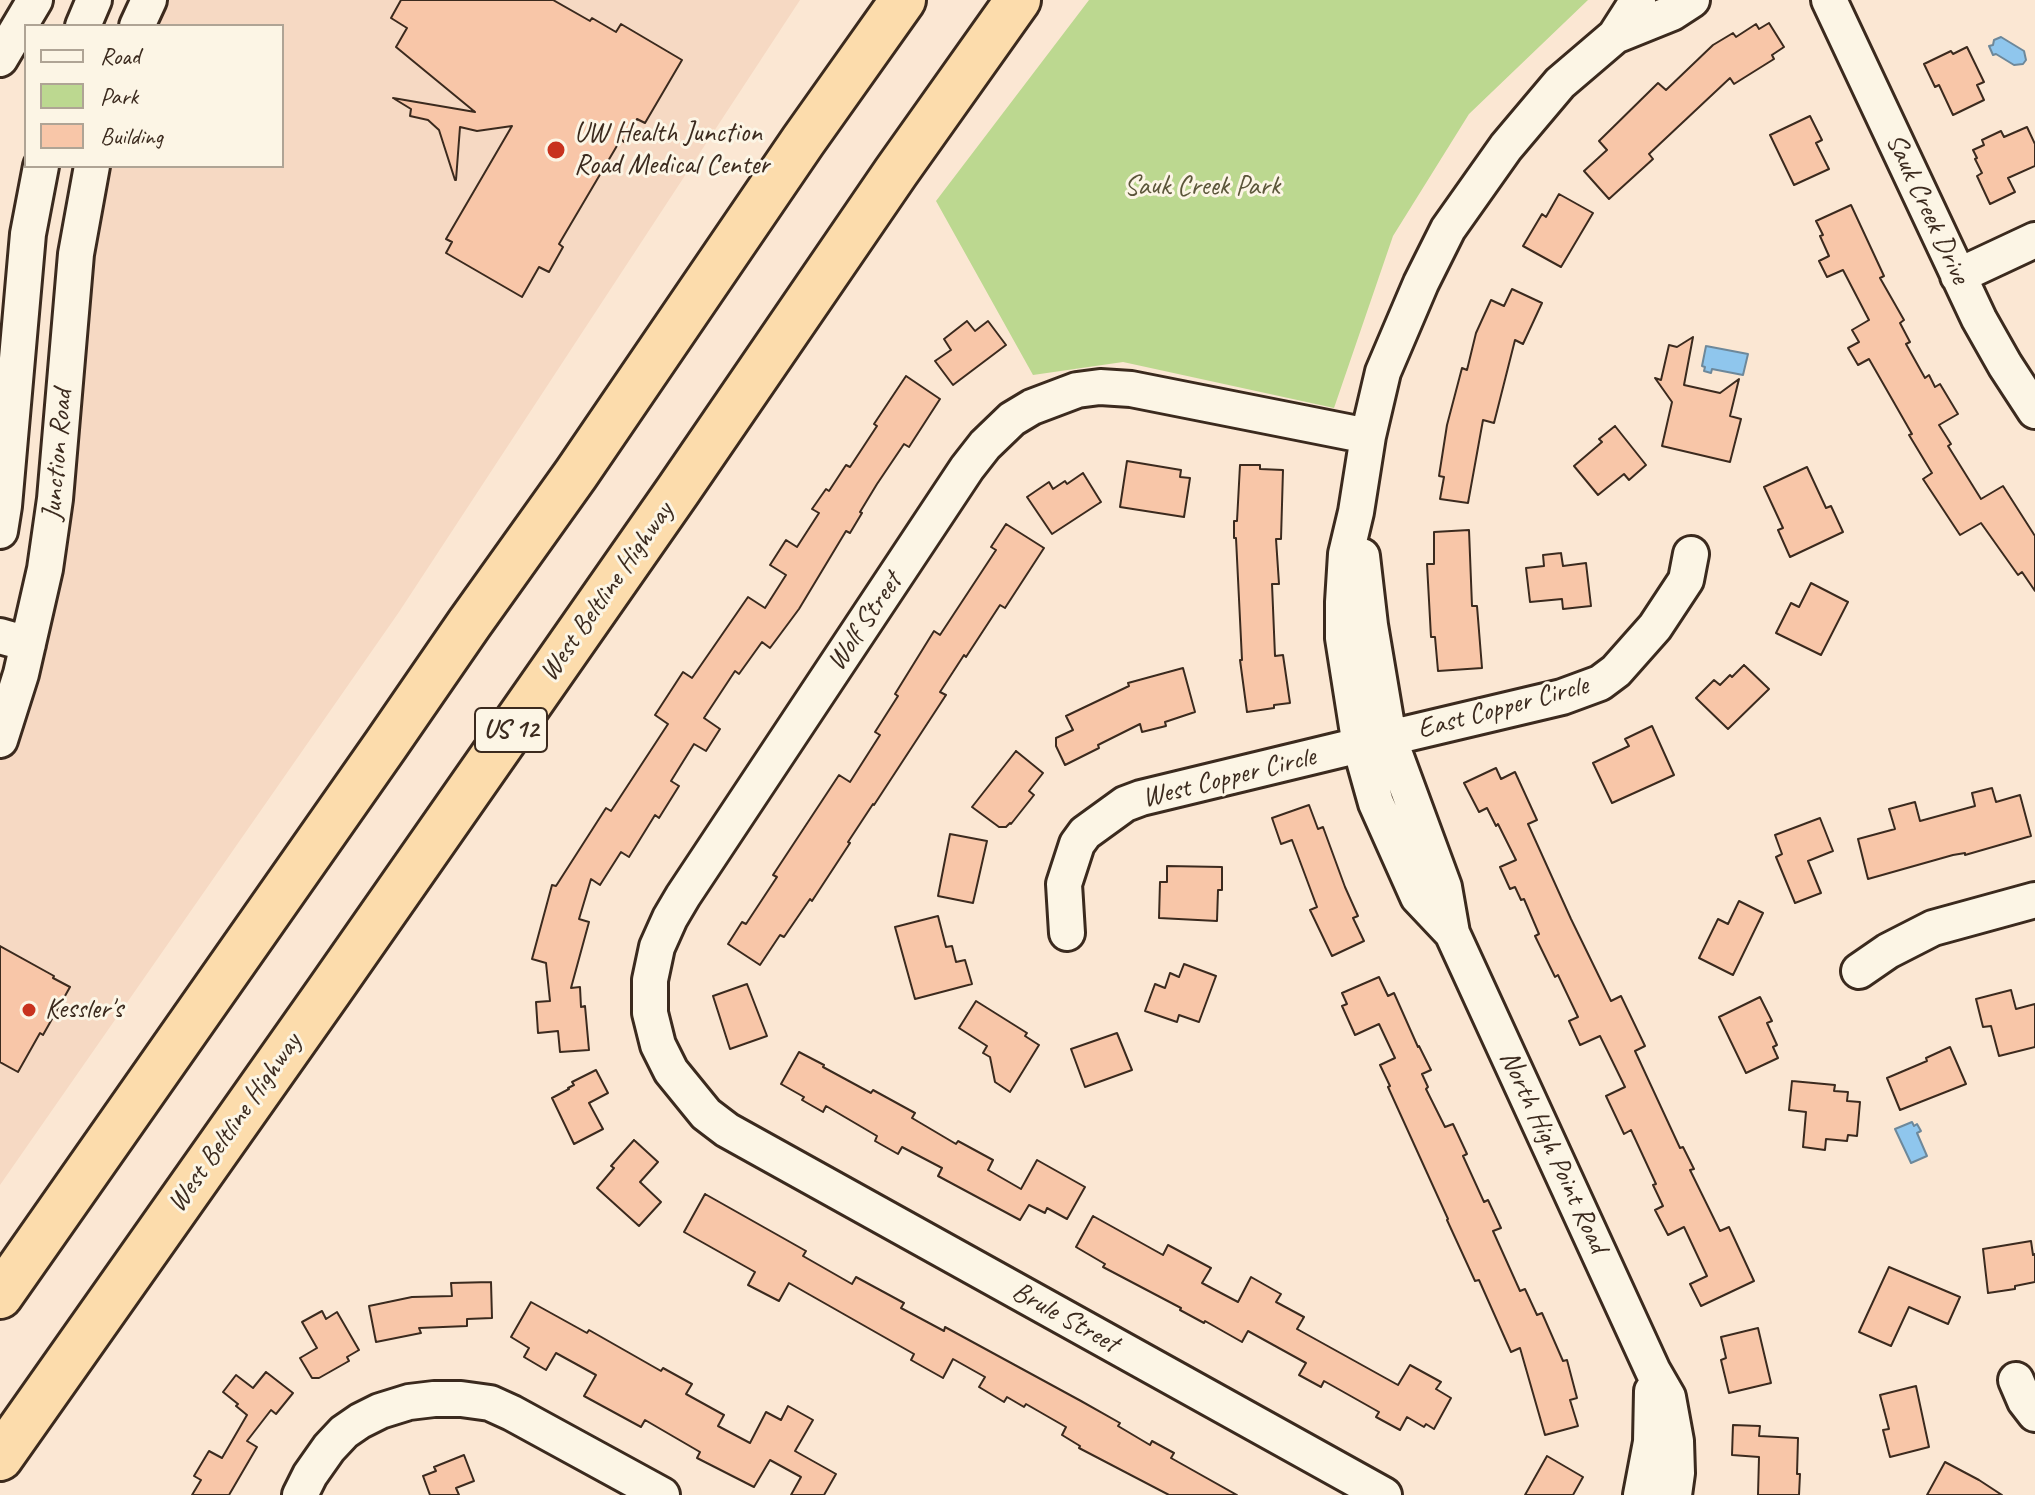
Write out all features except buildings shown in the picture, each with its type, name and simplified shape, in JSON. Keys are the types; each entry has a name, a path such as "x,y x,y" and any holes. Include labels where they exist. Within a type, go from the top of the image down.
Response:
{"highway":[{"path":"0,1296 576,474 903,0"},
{"name":"West Beltline Highway","path":"0,1458 338,979 1018,0"}],"street":[{"path":"0,59 35,0"},
{"path":"84,24 94,0"},
{"path":"138,24 149,0"},
{"name":"North High Point Road","path":"1638,0 1615,36 1560,83 1506,147 1448,229 1383,372 1368,436 1356,512 1370,625 1374,742 1444,887 1452,933 1653,1371 1668,1397 1676,1441 1674,1495"},
{"name":"North High Point Road","path":"1615,36 1672,13 1692,0"},
{"name":"Sauk Creek Drive","path":"1829,0 1958,276 2005,365 2035,411"},
{"name":"Junction Road","path":"0,531 28,234 41,168"},
{"name":"Junction Road","path":"0,740 14,640 45,569 55,499 76,254 92,168"},
{"path":"1958,276 2035,240"},
{"name":"Wolf Street","path":"746,1141 698,1106 671,1071 658,1045 650,1013 650,980 657,947 683,896 985,445 1012,419 1032,407 1077,390 1100,387 1131,389 1368,436"},
{"name":"East Copper Circle","path":"1374,742 1562,697 1600,683 1616,671 1655,627 1686,580 1691,554"},
{"name":"West Copper Circle","path":"1067,933 1064,884 1077,844 1085,833 1125,804 1374,742"},
{"path":"1859,971 1888,951 1933,928 2035,900"},
{"name":"Brule Street","path":"746,1141 1384,1495"},
{"name":"North High Point Road","path":"1641,1495 1651,1442 1653,1371"},
{"path":"2016,1380 2035,1414"},
{"path":"300,1495 310,1475 344,1432 380,1411 409,1402 434,1399 490,1403 659,1494"}],"shaded area":[{"path":"149,0 800,0 399,612 0,1185 0,740 21,674 92,168 284,168 284,24 138,24"}],"green space":[{"name":"Sauk Creek Park","path":"1089,0 1588,0 1469,114 1393,236 1334,408 1123,362 1033,375 936,201"}],"water":[{"path":"2001,37 2024,51 2026,60 2023,64 2014,65 1993,55 1989,46"},
{"path":"1706,346 1748,354 1743,375 1712,369 1711,373 1704,371"},
{"path":"1912,1122 1921,1131 1917,1133 1927,1156 1911,1163 1895,1129"}],"place":[{"name":"UW Health Junction Road Medical Center","path":"556,150"},
{"name":"Kessler's","path":"29,1010"}]}
